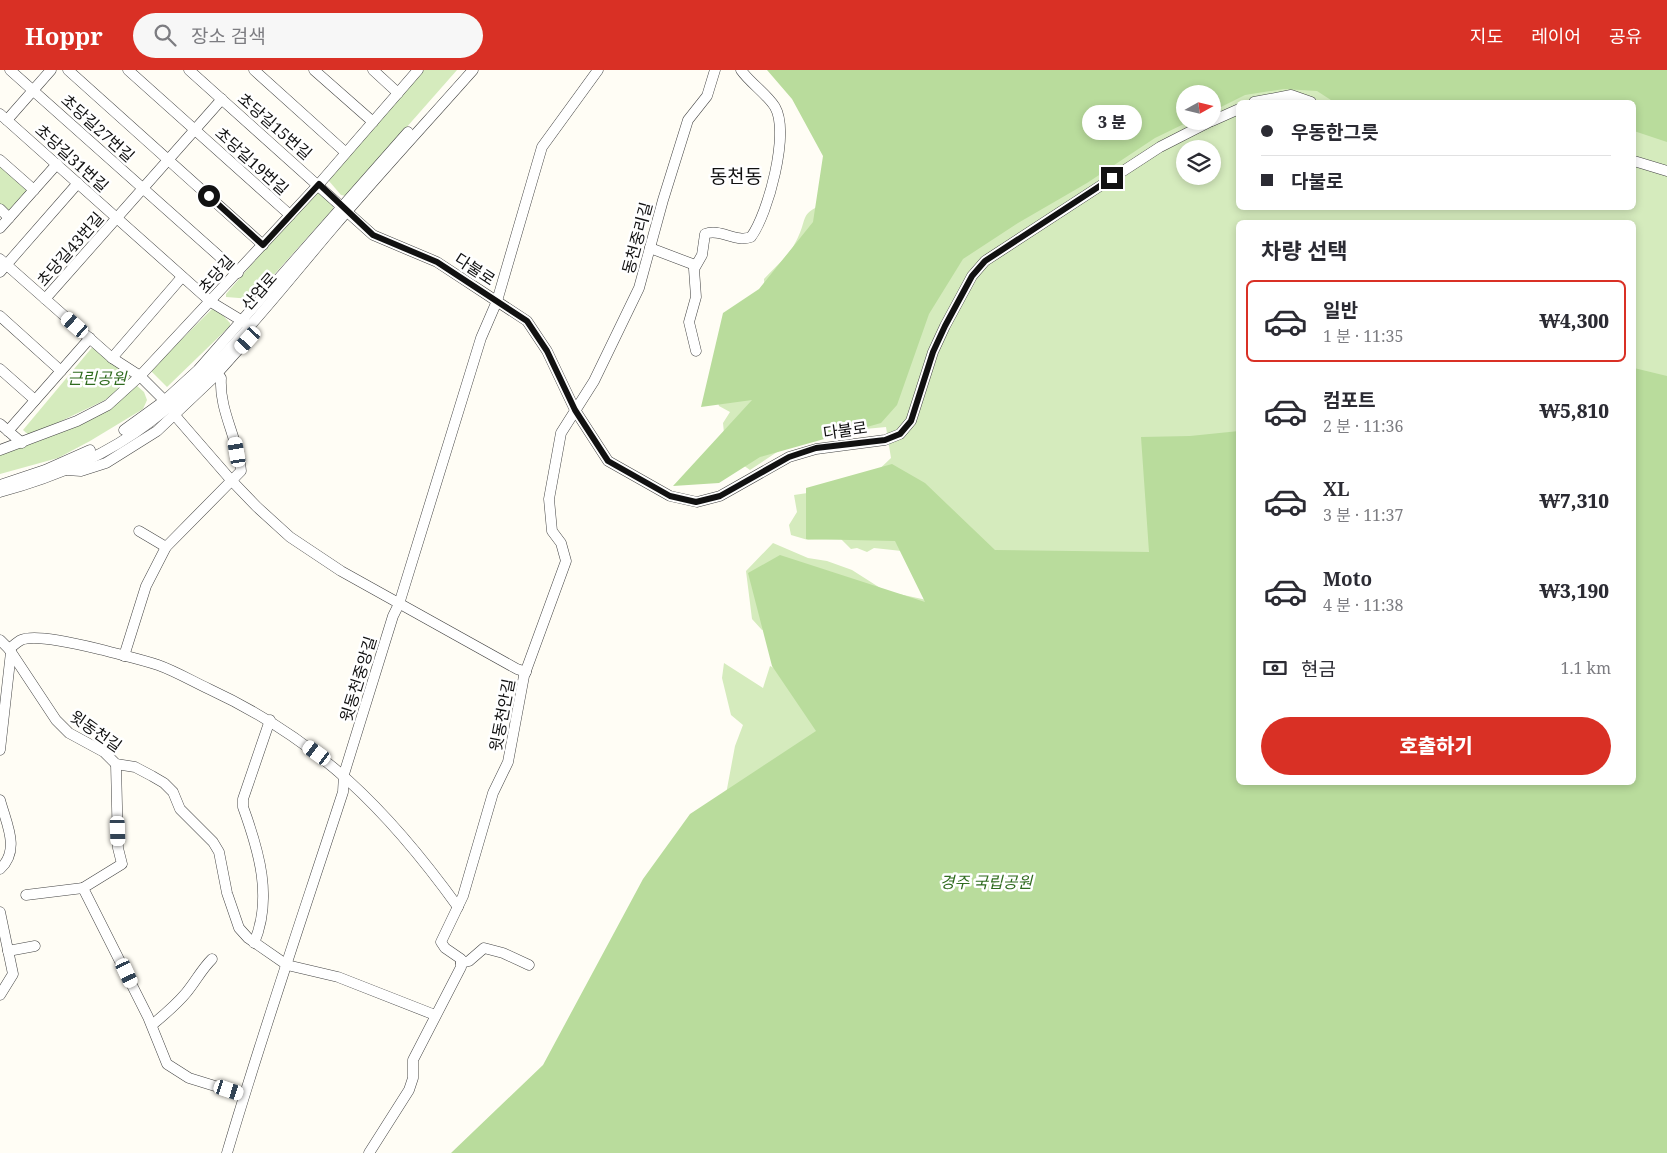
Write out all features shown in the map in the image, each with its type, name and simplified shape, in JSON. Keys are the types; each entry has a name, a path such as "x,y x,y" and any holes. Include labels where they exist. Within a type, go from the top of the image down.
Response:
{"street":[{"name":"초당길27번길","path":"10,70 238,273"},
{"path":"33,91 51,70"},
{"path":"68,70 263,245"},
{"name":"초당길19번길","path":"128,70 290,215"},
{"path":"254,70 346,152"},
{"path":"314,70 373,122"},
{"path":"373,70 398,93"},
{"name":"초당길","path":"0,450 77,421 108,405 140,376 319,184 418,70"},
{"name":"산업로","path":"0,492 64,470 120,440 170,407 204,376 246,323 464,70"},
{"name":"산업로","path":"345,208 472,70"},
{"name":"윗동천중앙길","path":"227,1153 271,1008 288,965 342,792 344,774 482,338 497,302 542,148 598,70"},
{"name":"동천중리길","path":"575,410 594,381 639,288 688,120 707,96 715,70"},
{"path":"696,351 689,322 696,298 695,265 702,255 707,233 742,239 751,236 759,222 778,162 780,138 777,113 769,100 741,70"},
{"name":"초당길15번길","path":"195,72 222,99 345,208"},
{"name":"초당길31번길","path":"33,91 4,117 211,302 246,323"},
{"path":"1264,100 1290,95 1305,100"},
{"name":"초당길19번길","path":"195,130 222,99"},
{"name":"다불로","path":"1221,117 1236,110"},
{"path":"117,218 195,130"},
{"name":"다불로","path":"345,208 373,235 437,262 527,321 547,351 575,410 608,461 670,496 696,502 720,496 789,457 816,448 885,440 900,434 911,421 933,352 945,326 972,276 985,261 1160,147 1194,130"},
{"path":"0,160 34,190"},
{"path":"1636,162 1667,171"},
{"path":"0,228 57,164"},
{"name":"초당길43번길","path":"78,183 2,265 45,299 112,358 140,376 170,407 256,507 290,537 341,571 516,669 526,672"},
{"path":"0,209 9,218"},
{"name":"초당길43번길","path":"45,299 117,218"},
{"path":"650,248 695,265"},
{"path":"112,358 182,277"},
{"path":"0,316 60,371"},
{"path":"170,407 217,374 248,340 246,323"},
{"path":"8,431 90,338"},
{"path":"0,369 35,400"},
{"path":"124,656 146,586 166,547 241,471 234,436 223,410 220,395 221,378 217,374"},
{"name":"산업로","path":"0,484 71,460 170,407"},
{"name":"윗동천안길","path":"460,962 460,959 445,948 441,942 458,907 493,793 508,762 517,706 526,672 566,561 561,543 552,530 549,499 561,433 575,410"},
{"path":"0,424 22,443"},
{"path":"139,531 166,547"},
{"path":"0,750 10,650 22,639 34,638 79,644 166,668 236,701 270,720 344,774 377,806 458,907"},
{"name":"윗동천길","path":"0,640 10,650 56,720 69,733 104,752 116,764 135,767 164,783 178,800 180,809 213,842 219,852 226,893 239,928 254,944 288,965 338,978 435,1015"},
{"path":"254,944 262,914 264,885 261,861 242,807 270,720"},
{"path":"26,895 83,888 122,864 118,848 116,764"},
{"path":"0,800 12,842 9,859 0,869"},
{"path":"83,888 152,1025 167,1064 189,1078 244,1095"},
{"path":"0,912 13,974 0,994"},
{"path":"8,951 35,946"},
{"path":"369,1153 409,1090 413,1078 413,1060 461,967 460,962 469,961 484,948 529,965"},
{"path":"152,1025 175,1006 195,982 200,970 212,959"}],"green space":[{"path":"424,70 457,70 346,196 341,195 329,181 329,177"},
{"path":"767,70 1667,70 1667,142 1636,132 1636,100 1331,100 1317,91 1284,89 1245,95 1221,107 1221,85 1176,85 1176,128 1155,138 1087,183 1018,223 963,259 929,314 897,405 881,423 760,457 719,483 673,486 752,400 701,407 723,313 759,289 813,222 823,156 792,99"},
{"name":"경주 국립공원","path":"1667,70 1667,1153 524,1153 721,821 735,746 743,725 731,715 722,678 724,663 763,688 770,666 786,674 768,628 762,630 752,619 746,571 773,543 808,558 827,561 852,570 885,591 936,602 911,552 874,548 867,552 857,548 851,549 841,539 808,540 791,535 789,525 797,512 794,495 841,488 871,477 891,458 886,427 823,433 777,452 750,470 726,453 723,423 730,412 719,406 713,386 765,299 764,279 793,247 809,212 823,204 837,200 841,106 1176,91 1176,130 1221,130 1221,89"},
{"path":"0,161 30,188 9,212 0,204"},
{"path":"314,193 320,193 333,205 333,209 252,299 226,297 226,294"},
{"path":"212,309 218,310 230,323 230,326 167,387 152,372 152,369"},
{"name":"근린공원","path":"95,344 134,380 105,400 30,436 23,430"},
{"name":"경주 국립공원","path":"1636,368 1667,376 1667,1153 451,1153 543,1065 643,879 690,814 816,731 772,666 748,573 780,555 925,602 895,541 806,539 806,488 892,464 925,483 995,550 1149,552 1141,437 1190,436 1236,431 1236,785 1636,785"},
{"path":"136,385 144,392 147,400 143,409 58,458 0,474 0,452 19,448 55,435 105,407"}],"district":[{"name":"동천동","path":"736,176"}],"route":[{"path":"209,196 263,245 319,184 373,235 437,262 527,321 547,351 575,410 608,461 670,496 696,502 720,496 789,457 816,448 885,440 900,434 911,421 933,352 973,274 985,261 1112,178"}]}
